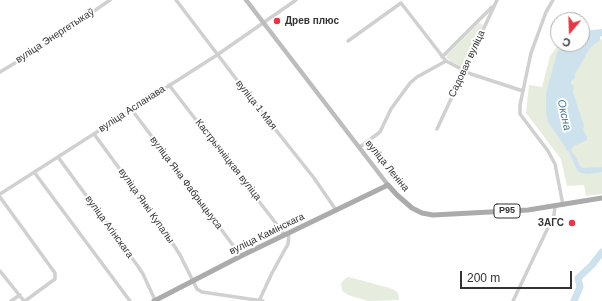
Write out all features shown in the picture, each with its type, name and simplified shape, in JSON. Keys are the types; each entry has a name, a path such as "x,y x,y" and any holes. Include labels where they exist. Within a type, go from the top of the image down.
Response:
{"main road":[{"name":"вуліца Леніна","path":"246,0 388,185 412,208 433,215 528,210 602,198"},
{"name":"вуліца Камінскага","path":"155,301 241,256 388,185"}],"street":[{"name":"вуліца Энергетыкаў","path":"0,72 43,46 110,0"},
{"name":"вуліца 1 Мая","path":"176,0 217,55 314,178 336,210"},
{"name":"вуліца Асланава","path":"0,194 217,55 296,0"},
{"name":"Садовая вуліца","path":"437,129 497,0"},
{"path":"553,0 546,12 531,53 522,91 520,114 548,151 555,164 563,205"},
{"path":"348,41 401,3 446,61 464,70 522,91"},
{"path":"442,56 494,5"},
{"name":"Садовая вуліца","path":"360,148 380,132 391,109 410,83 417,77 446,61"},
{"name":"Кастрычніцкая вуліца","path":"169,85 287,234"},
{"name":"вуліца Яна Фабрыцыуса","path":"132,110 241,256"},
{"name":"вуліца Янкі Купалы","path":"94,134 163,228 180,255 192,281"},
{"name":"вуліца Агінскага","path":"58,157 137,265 155,301"},
{"path":"34,172 130,301"},
{"path":"0,197 55,272 56,279 24,301 0,271"},
{"path":"513,301 554,215 555,206"},
{"path":"192,281 202,292 261,301 272,273 288,244 287,234"},
{"path":"11,301 20,296"}],"shaded area":[{"path":"479,23 483,25 463,68 450,61 446,56"},
{"path":"590,32 602,40 602,194 586,196 584,185 567,186 561,159 526,113 529,85 542,87 550,56 553,52 590,52"},
{"path":"349,277 393,289 398,293 399,300 368,301 348,295 342,291 341,283"}],"water":[{"path":"602,29 602,36 600,37 600,40 590,48 590,30"},
{"path":"588,52 575,74 575,78 571,81 571,84 574,86 573,92 587,140 571,149 580,166 583,168 602,167 602,172 587,174 581,173 577,170 568,150 566,151 566,148 548,122 546,112 546,93 557,53"}],"waterway":[{"name":"Оксна","path":"574,301 580,287 578,278 592,265 602,252"}],"place":[{"name":"Древ плюс","path":"277,21"},
{"name":"ЗАГС","path":"572,223"}]}
